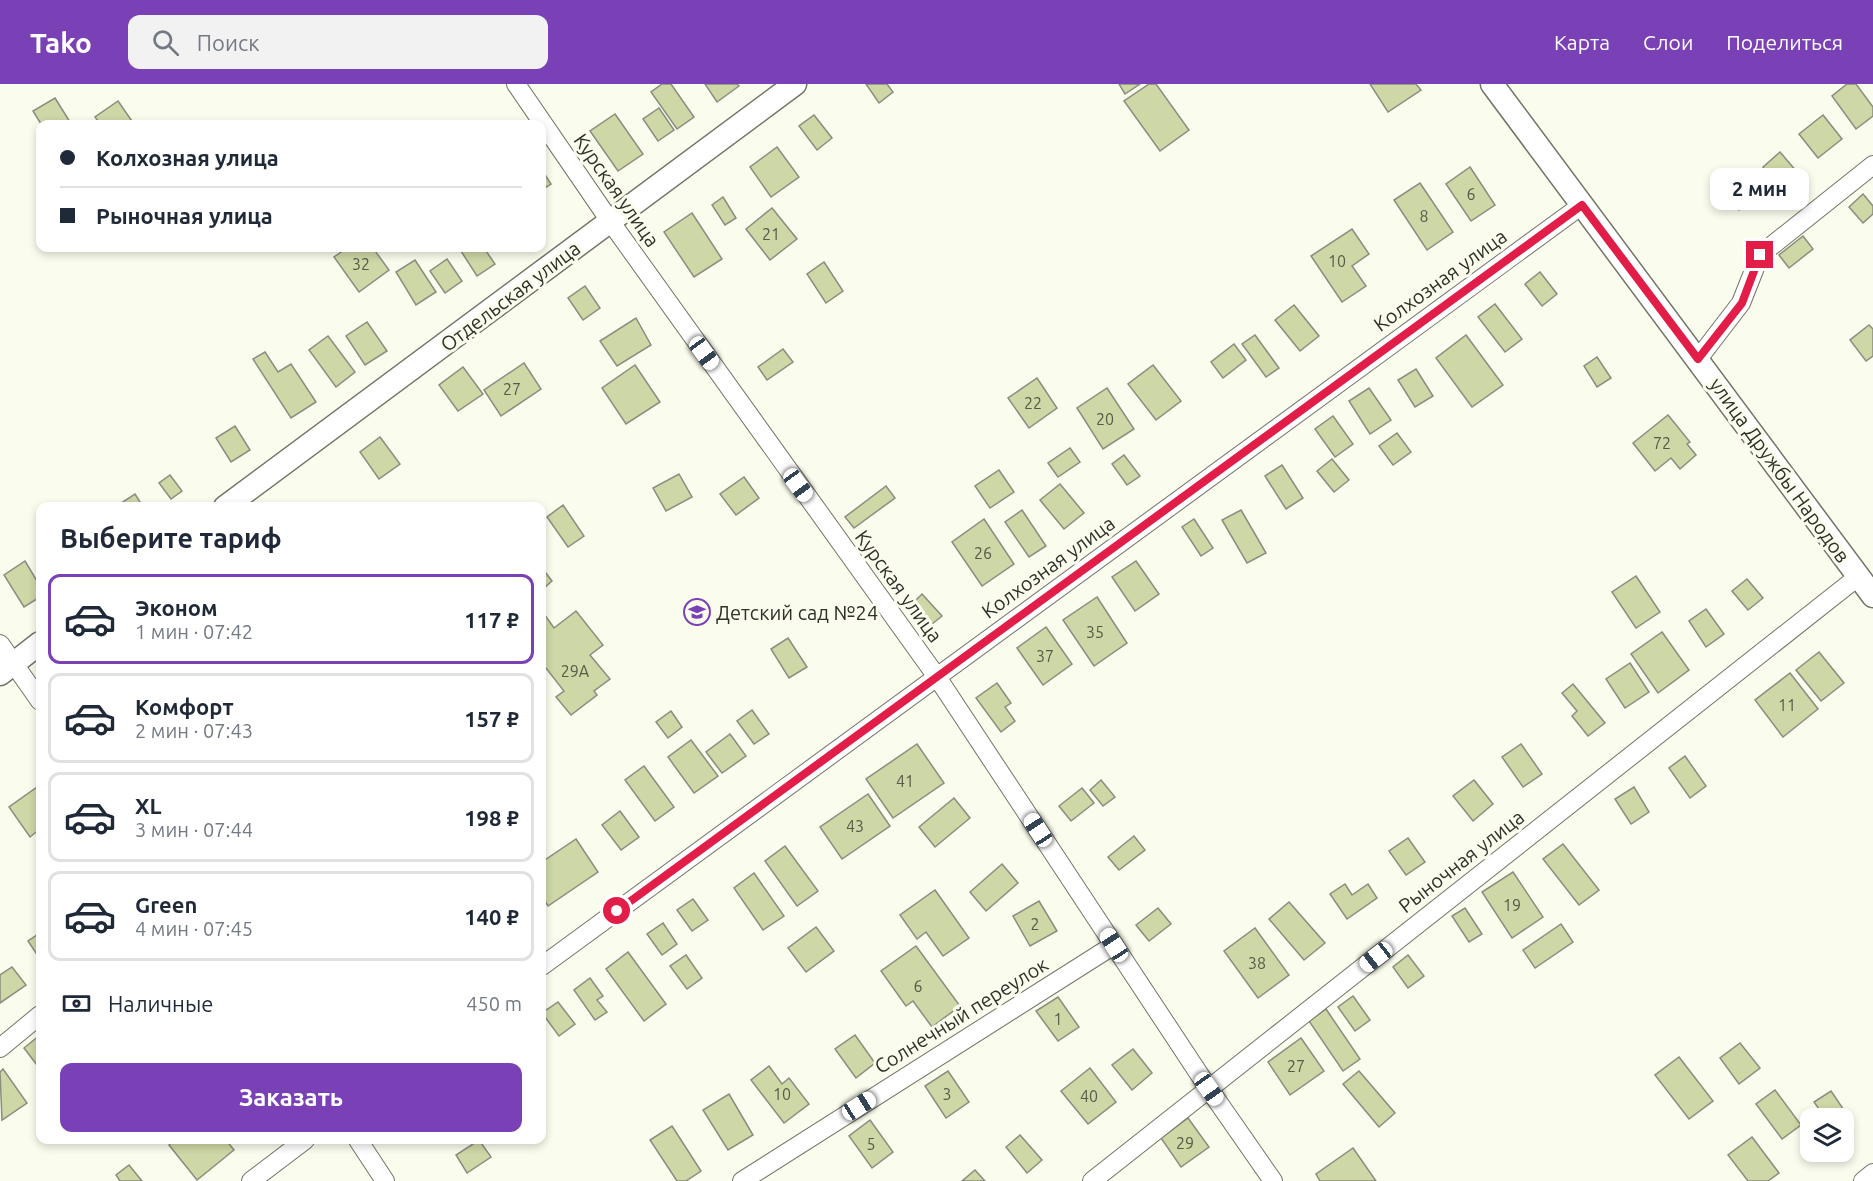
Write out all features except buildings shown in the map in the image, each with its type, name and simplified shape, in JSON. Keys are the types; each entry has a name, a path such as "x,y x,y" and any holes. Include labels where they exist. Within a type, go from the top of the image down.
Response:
{"street":[{"name":"Курская улица","path":"516,84 541,120"},
{"name":"Отдельская улица","path":"232,502 795,84"},
{"name":"улица Дружбы Народов","path":"1492,84 1873,596"},
{"name":"Курская улица","path":"546,128 610,222 937,677 1209,1089 1273,1181"},
{"path":"1698,359 1742,303 1760,255 1873,165"},
{"name":"Колхозная улица","path":"546,963 1582,205"},
{"name":"Рыночная улица","path":"1092,1181 1858,576"},
{"path":"0,644 7,668 36,697"},
{"path":"7,668 36,647"},
{"name":"Солнечный переулок","path":"742,1181 1114,945"},
{"path":"0,1048 36,1018"},
{"path":"251,1181 300,1144"},
{"path":"361,1144 385,1181"},
{"path":"1863,1181 1873,1173"}],"place":[{"name":"Детский сад №24","path":"697,612"}],"route":[{"path":"617,911 1582,205 1698,359 1742,303 1760,255"}]}
